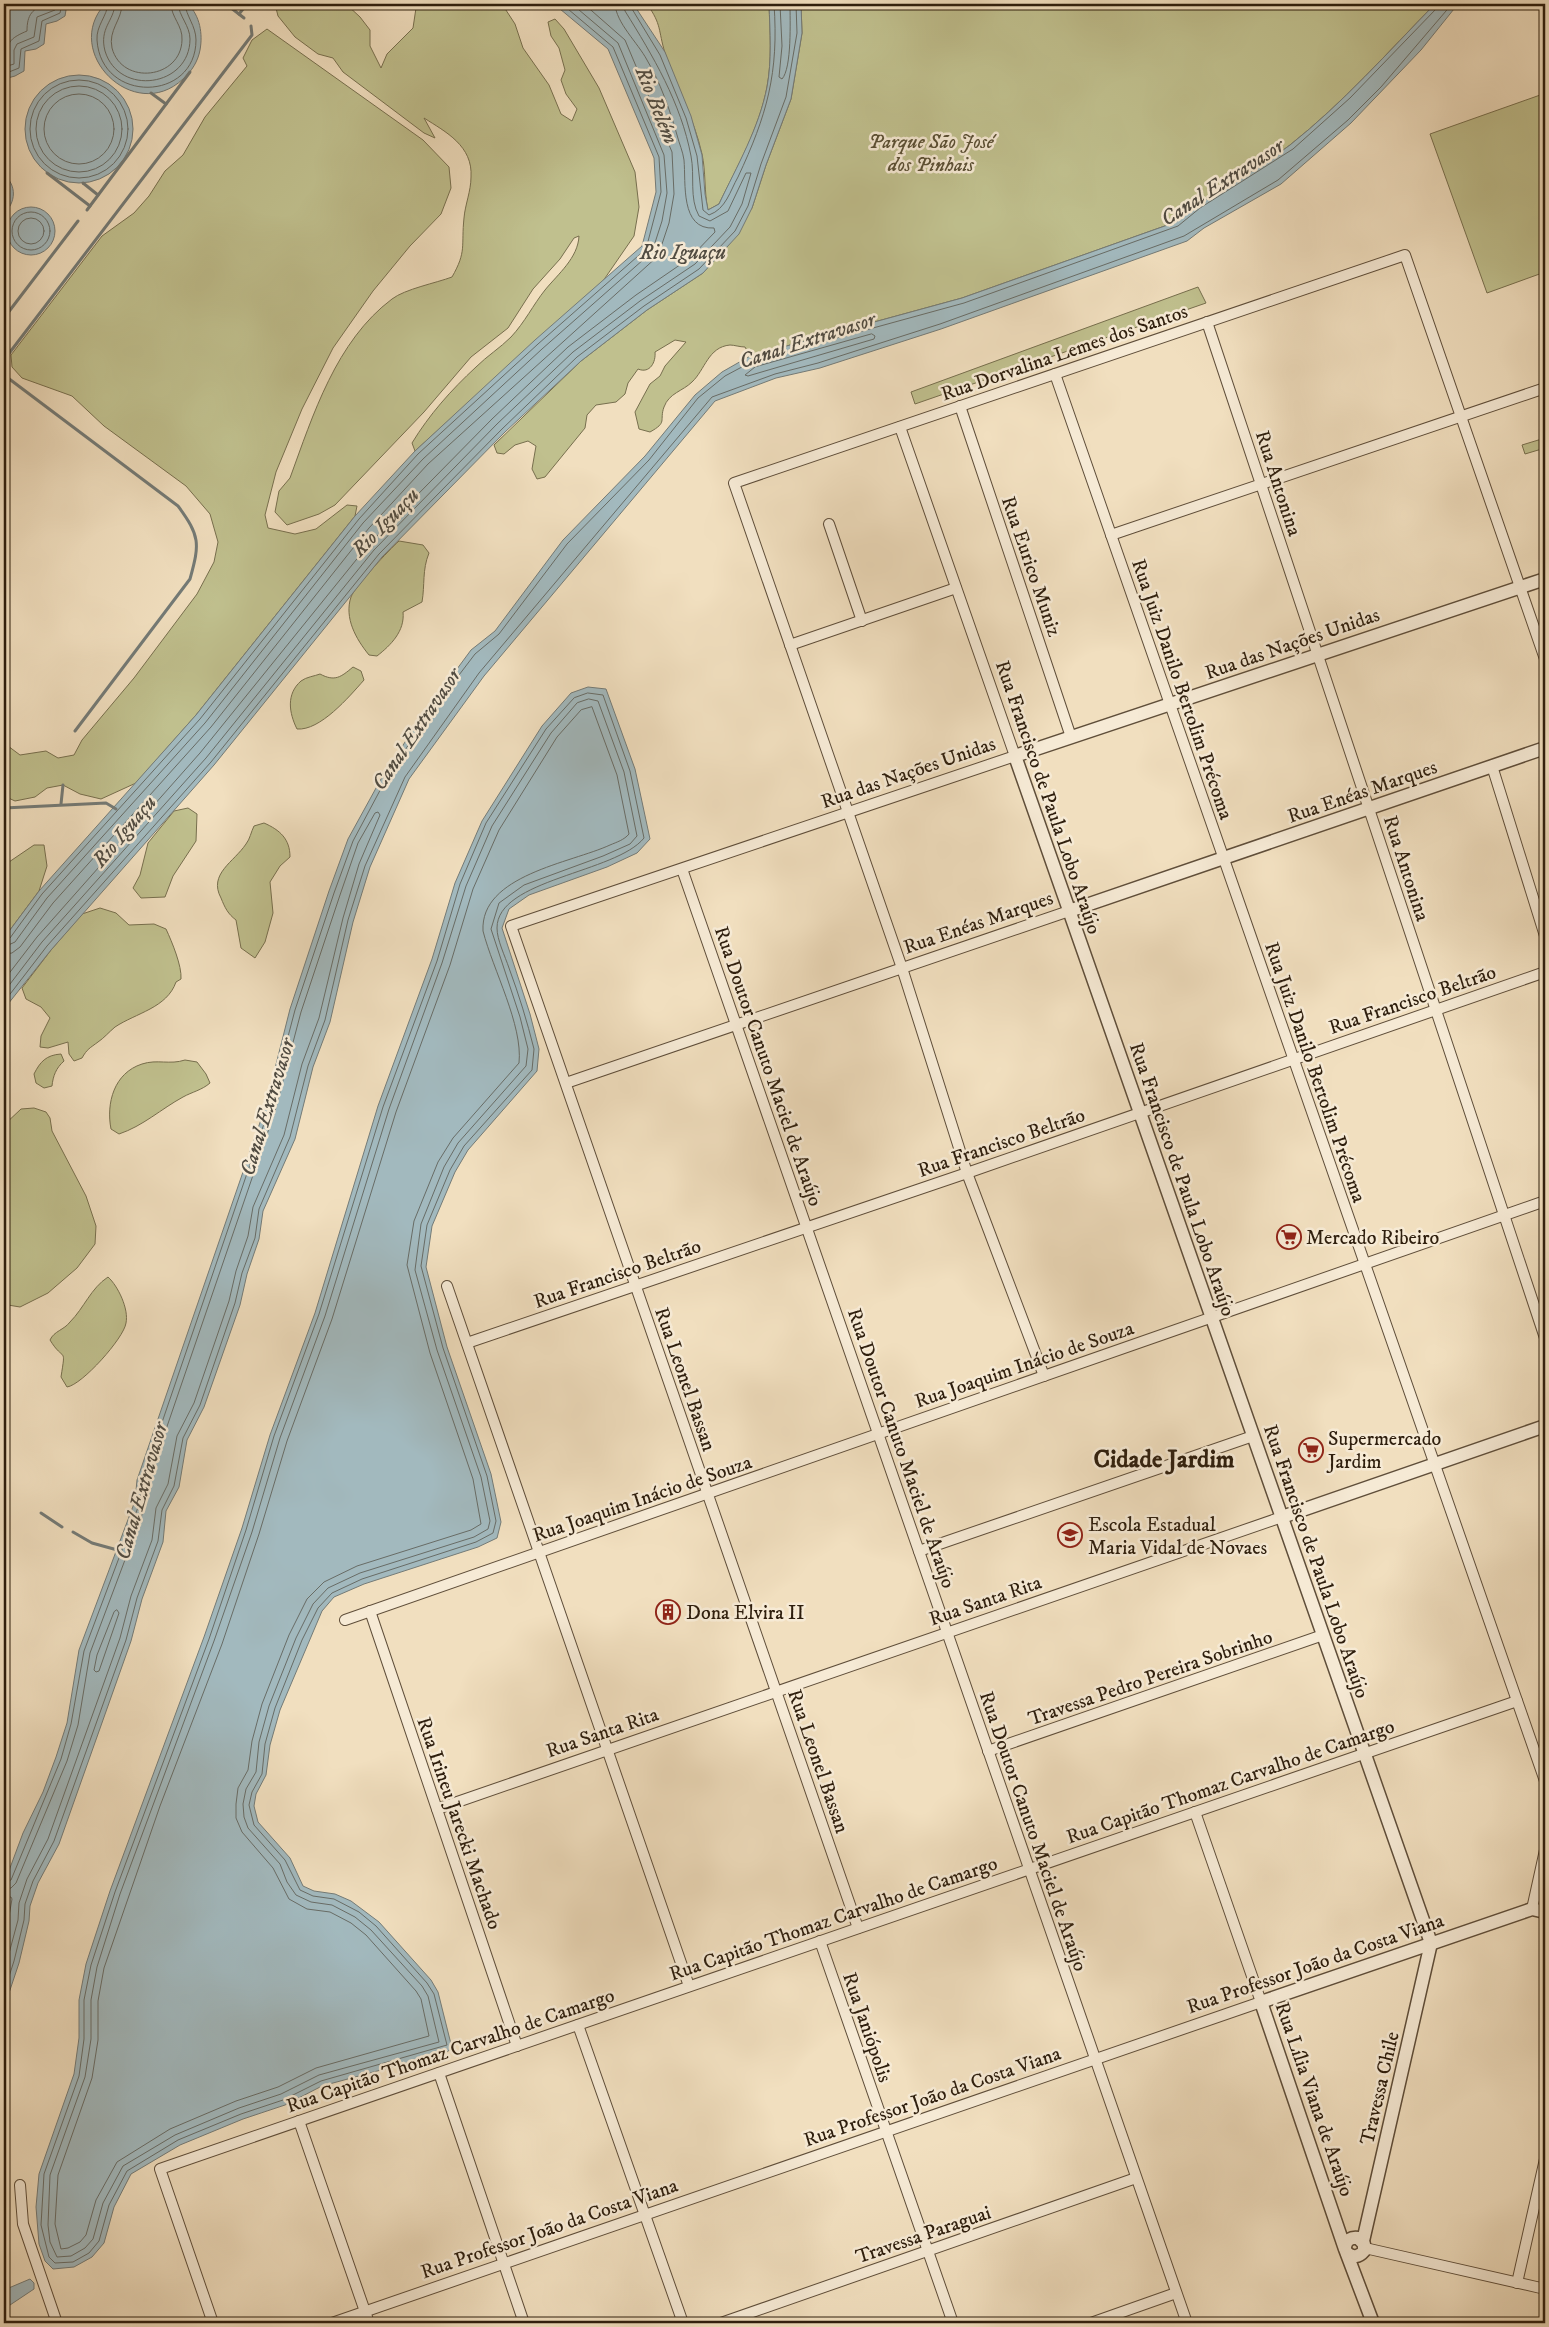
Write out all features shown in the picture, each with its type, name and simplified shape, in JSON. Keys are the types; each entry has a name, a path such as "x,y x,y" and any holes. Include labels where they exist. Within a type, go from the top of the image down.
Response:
{"street":[{"name":"Rua Dorvalina Lemes dos Santos","path":"790,645 734,483 1207,322 1405,255 1461,417"},
{"name":"Rua Antonina","path":"1207,322 1545,1338"},
{"name":"Rua Juiz Danilo Bertolim Précoma","path":"1055,374 1545,1781"},
{"path":"1111,535 1545,388"},
{"name":"Rua Eurico Muniz","path":"960,406 1071,737"},
{"path":"1461,417 1545,659"},
{"name":"Rua Francisco de Paula Lobo Araújo","path":"900,427 1431,1943"},
{"path":"829,524 862,620"},
{"name":"Rua das Nações Unidas","path":"512,926 1545,579"},
{"path":"956,588 790,645 902,968 967,1173 1044,1376"},
{"name":"Rua Enéas Marques","path":"566,1083 1545,748"},
{"path":"1492,766 1545,936"},
{"name":"Rua Doutor Canuto Maciel de Araújo","path":"682,868 1187,2323"},
{"name":"Rua Leonel Bassan","path":"512,926 858,1928"},
{"name":"Rua Francisco Beltrão","path":"467,1343 806,1226 967,1173 1140,1111 1545,972"},
{"name":"Rua Joaquim Inácio de Souza","path":"345,1620 1545,1202"},
{"path":"447,1286 689,1986"},
{"name":"Rua Santa Rita","path":"437,1809 1545,1426"},
{"path":"919,1551 1253,1436"},
{"name":"Rua Irineu Jarecki Machado","path":"370,1611 517,2046"},
{"name":"Travessa Pedro Pereira Sobrinho","path":"988,1751 1323,1635"},
{"name":"Rua Capitão Thomaz Carvalho de Camargo","path":"213,2323 160,2169 1517,1701"},
{"name":"Rua Lília Viana de Araújo","path":"1195,1812 1340,2228 1354,2248 1356,2275 1373,2323"},
{"path":"1545,1850 1532,1909 1545,1912"},
{"name":"Rua Professor João da Costa Viana","path":"332,2323 1532,1909"},
{"name":"Rua Janiópolis","path":"820,1941 954,2323"},
{"name":"Travessa Chile","path":"1354,2248 1431,1943"},
{"path":"578,2025 683,2323"},
{"path":"439,2073 524,2323"},
{"path":"299,2121 369,2323"},
{"path":"1517,2283 1545,2159"},
{"name":"Travessa Paraguai","path":"721,2323 1136,2178"},
{"path":"20,2185 23,2224 57,2323"},
{"path":"1354,2248 1545,2289"},
{"path":"1091,2323 1176,2293"}],"green space":[{"path":"275,4 346,4 370,30 370,46 381,68 387,54 413,28 416,8 420,4 502,4 515,24 523,48 549,85 561,114 572,121 577,109 566,94 561,80 565,70 559,48 551,36 548,22 555,19 564,29 599,88 635,172 639,207 634,236 603,281 415,451 412,443 433,413 467,376 516,331 545,290 571,259 578,244 579,236 574,238 560,259 533,289 508,328 471,357 424,412 335,505 319,514 287,525 275,512 279,491 290,478 318,405 341,357 372,316 392,299 412,289 452,277 462,254 463,228 471,177 468,157 456,141 424,118 435,138 424,133 343,72 333,58 318,54 295,37 278,16"},
{"path":"647,4 769,4 770,67 759,118 719,204 708,210 699,141 665,53 657,23"},
{"name":"Parque São José dos Pinhais","path":"801,4 1435,4 1365,77 1310,129 1262,165 1204,201 1176,222 962,298 750,356 745,347 730,345 723,347 712,354 692,382 669,398 664,407 662,421 659,426 650,432 639,429 635,412 650,384 660,376 665,366 686,342 675,340 655,352 653,363 649,368 646,370 638,369 628,383 625,394 616,402 596,405 587,415 585,428 545,477 537,479 532,469 536,446 528,441 515,445 504,454 497,453 494,445 581,361 647,310 703,273 752,208 791,99 802,33"},
{"path":"267,29 423,140 449,167 451,188 441,214 410,246 373,291 333,348 302,409 276,472 265,515 268,528 295,534 316,529 347,505 357,506 355,516 196,715 136,783 101,799 80,794 63,785 47,788 35,797 15,801 4,796 4,743 20,755 46,751 58,758 74,755 82,740 134,678 197,594 214,562 218,542 210,514 186,486 104,426 72,396 22,378 12,367 11,355 102,236 134,213 149,196 165,171 183,155 205,117 247,66 243,58 252,40"},
{"path":"1543,94 1545,101 1545,272 1487,293 1430,134"},
{"path":"1198,287 1206,303 915,404 911,392"},
{"path":"1545,438 1545,448 1525,454 1522,445"},
{"path":"399,541 423,545 429,553 424,571 422,602 403,612 402,625 396,637 387,647 377,656 369,655 352,628 349,613 351,597 365,577"},
{"path":"353,667 361,671 364,680 358,687 334,712 324,719 315,725 297,729 292,717 290,704 296,686 303,680 320,674 330,678 338,677"},
{"path":"188,808 197,814 196,841 173,876 165,897 141,898 133,888 140,875 148,843 174,811"},
{"path":"264,823 283,836 290,851 290,857 280,866 270,882 273,913 265,942 255,958 241,948 236,920 224,905 218,890 218,882 224,869 247,842 254,826"},
{"path":"34,845 44,845 47,866 39,891 4,938 4,870 9,862"},
{"path":"100,908 116,913 129,925 154,924 166,929 174,947 181,979 176,982 166,998 150,1009 115,1027 89,1049 82,1058 74,1061 69,1054 68,1042 48,1048 40,1047 41,1036 50,1018 41,1007 26,999 22,988 82,914"},
{"path":"61,1054 64,1061 55,1072 52,1086 44,1088 36,1083 34,1074 41,1063 51,1056"},
{"path":"185,1060 197,1062 210,1083 183,1097 128,1131 119,1134 111,1129 111,1099 114,1090 125,1074 132,1068 142,1064"},
{"path":"34,1108 46,1112 50,1118 52,1131 86,1196 96,1226 95,1244 77,1268 48,1293 20,1307 8,1305 4,1301 4,1125 21,1109"},
{"path":"108,1277 119,1292 126,1311 124,1330 92,1370 67,1387 61,1377 63,1355 50,1340 68,1325 92,1292"}],"water":[{"path":"4,4 67,4 65,16 57,21 46,24 44,44 36,49 25,51 24,71 4,79"},
{"path":"105,4 188,4 198,20 201,38 198,58 189,73 164,91 144,93 125,88 109,77 97,61 92,42 94,23"},
{"name":"Rio Iguaçu","path":"554,4 634,5 665,52 691,116 702,155 708,210 719,204 747,147 759,117 770,67 769,4 801,4 802,33 791,99 752,208 739,234 703,273 647,310 581,361 505,432 382,557 214,765 51,950 4,1009 4,938 39,891 196,715 355,516 415,451 535,340 642,246 656,192 654,158 608,49"},
{"name":"Canal Extravasor","path":"1435,4 1458,4 1421,50 1351,123 1281,184 1204,228 1187,241 941,329 820,368 776,378 715,401 484,676 409,779 370,867 353,922 330,1022 313,1067 295,1139 263,1211 259,1239 247,1274 240,1305 204,1407 187,1440 179,1487 166,1511 163,1542 142,1599 131,1641 59,1844 38,1883 30,1906 29,1921 19,1963 4,2008 4,1884 23,1833 43,1792 67,1723 79,1650 135,1501 137,1480 265,1108 290,1009 348,839 381,779 420,719 471,650 495,631 563,540 645,456 695,395 722,372 750,356 962,298 1176,222 1204,201 1262,165 1310,129 1365,77"},
{"path":"79,75 100,79 117,91 129,108 133,129 129,150 117,167 100,179 79,183 58,179 41,167 29,150 25,129 29,108 41,91 58,79"},
{"path":"4,175 13,189 13,199 4,213"},
{"path":"31,207 40,209 48,214 53,222 55,231 53,240 48,248 40,253 31,255 22,253 14,248 9,240 7,231 9,222 14,214 22,209"},
{"path":"588,687 606,689 635,769 650,839 637,853 607,867 529,895 509,909 502,928 530,1014 539,1049 537,1071 468,1150 455,1172 432,1226 426,1267 447,1347 491,1474 501,1522 497,1538 478,1547 364,1584 334,1597 322,1611 280,1710 270,1745 266,1775 256,1794 254,1806 258,1822 290,1858 303,1886 314,1891 335,1894 351,1901 379,1922 431,1980 438,1992 452,2048 447,2052 322,2086 285,2105 243,2119 180,2145 131,2174 114,2207 104,2243 92,2257 74,2267 53,2269 45,2261 39,2244 36,2207 39,2174 74,2074 79,2038 79,2000 86,1964 110,1891 204,1637 242,1528 270,1435 315,1313 378,1106 432,959 455,883 482,821 542,726 571,693"},
{"path":"30,2279 34,2283 34,2289 4,2309 4,2290"}],"waterway":[{"path":"226,4 244,18"},
{"path":"239,14 247,4"},
{"path":"4,360 252,35 251,26"},
{"path":"87,210 190,72"},
{"path":"151,93 166,104"},
{"path":"47,173 90,206"},
{"path":"83,183 98,195"},
{"path":"4,318 78,221"},
{"path":"4,375 178,506 191,525 196,540 195,557 190,579 75,731"},
{"path":"61,804 63,785"},
{"path":"4,808 106,803 116,809"},
{"path":"41,1513 62,1527"},
{"name":"Canal Extravasor","path":"73,1532 92,1543 121,1551"}],"place":[{"name":"Mercado Ribeiro","path":"1289,1237"},
{"name":"Supermercado Jardim","path":"1311,1450"},
{"name":"Escola Estadual Maria Vidal de Novaes","path":"1070,1535"},
{"name":"Dona Elvira II","path":"668,1612"}],"district":[{"name":"Cidade Jardim","path":"1164,1458"}],"water label":[{"name":"Rio Belém","path":"657,105"}]}
